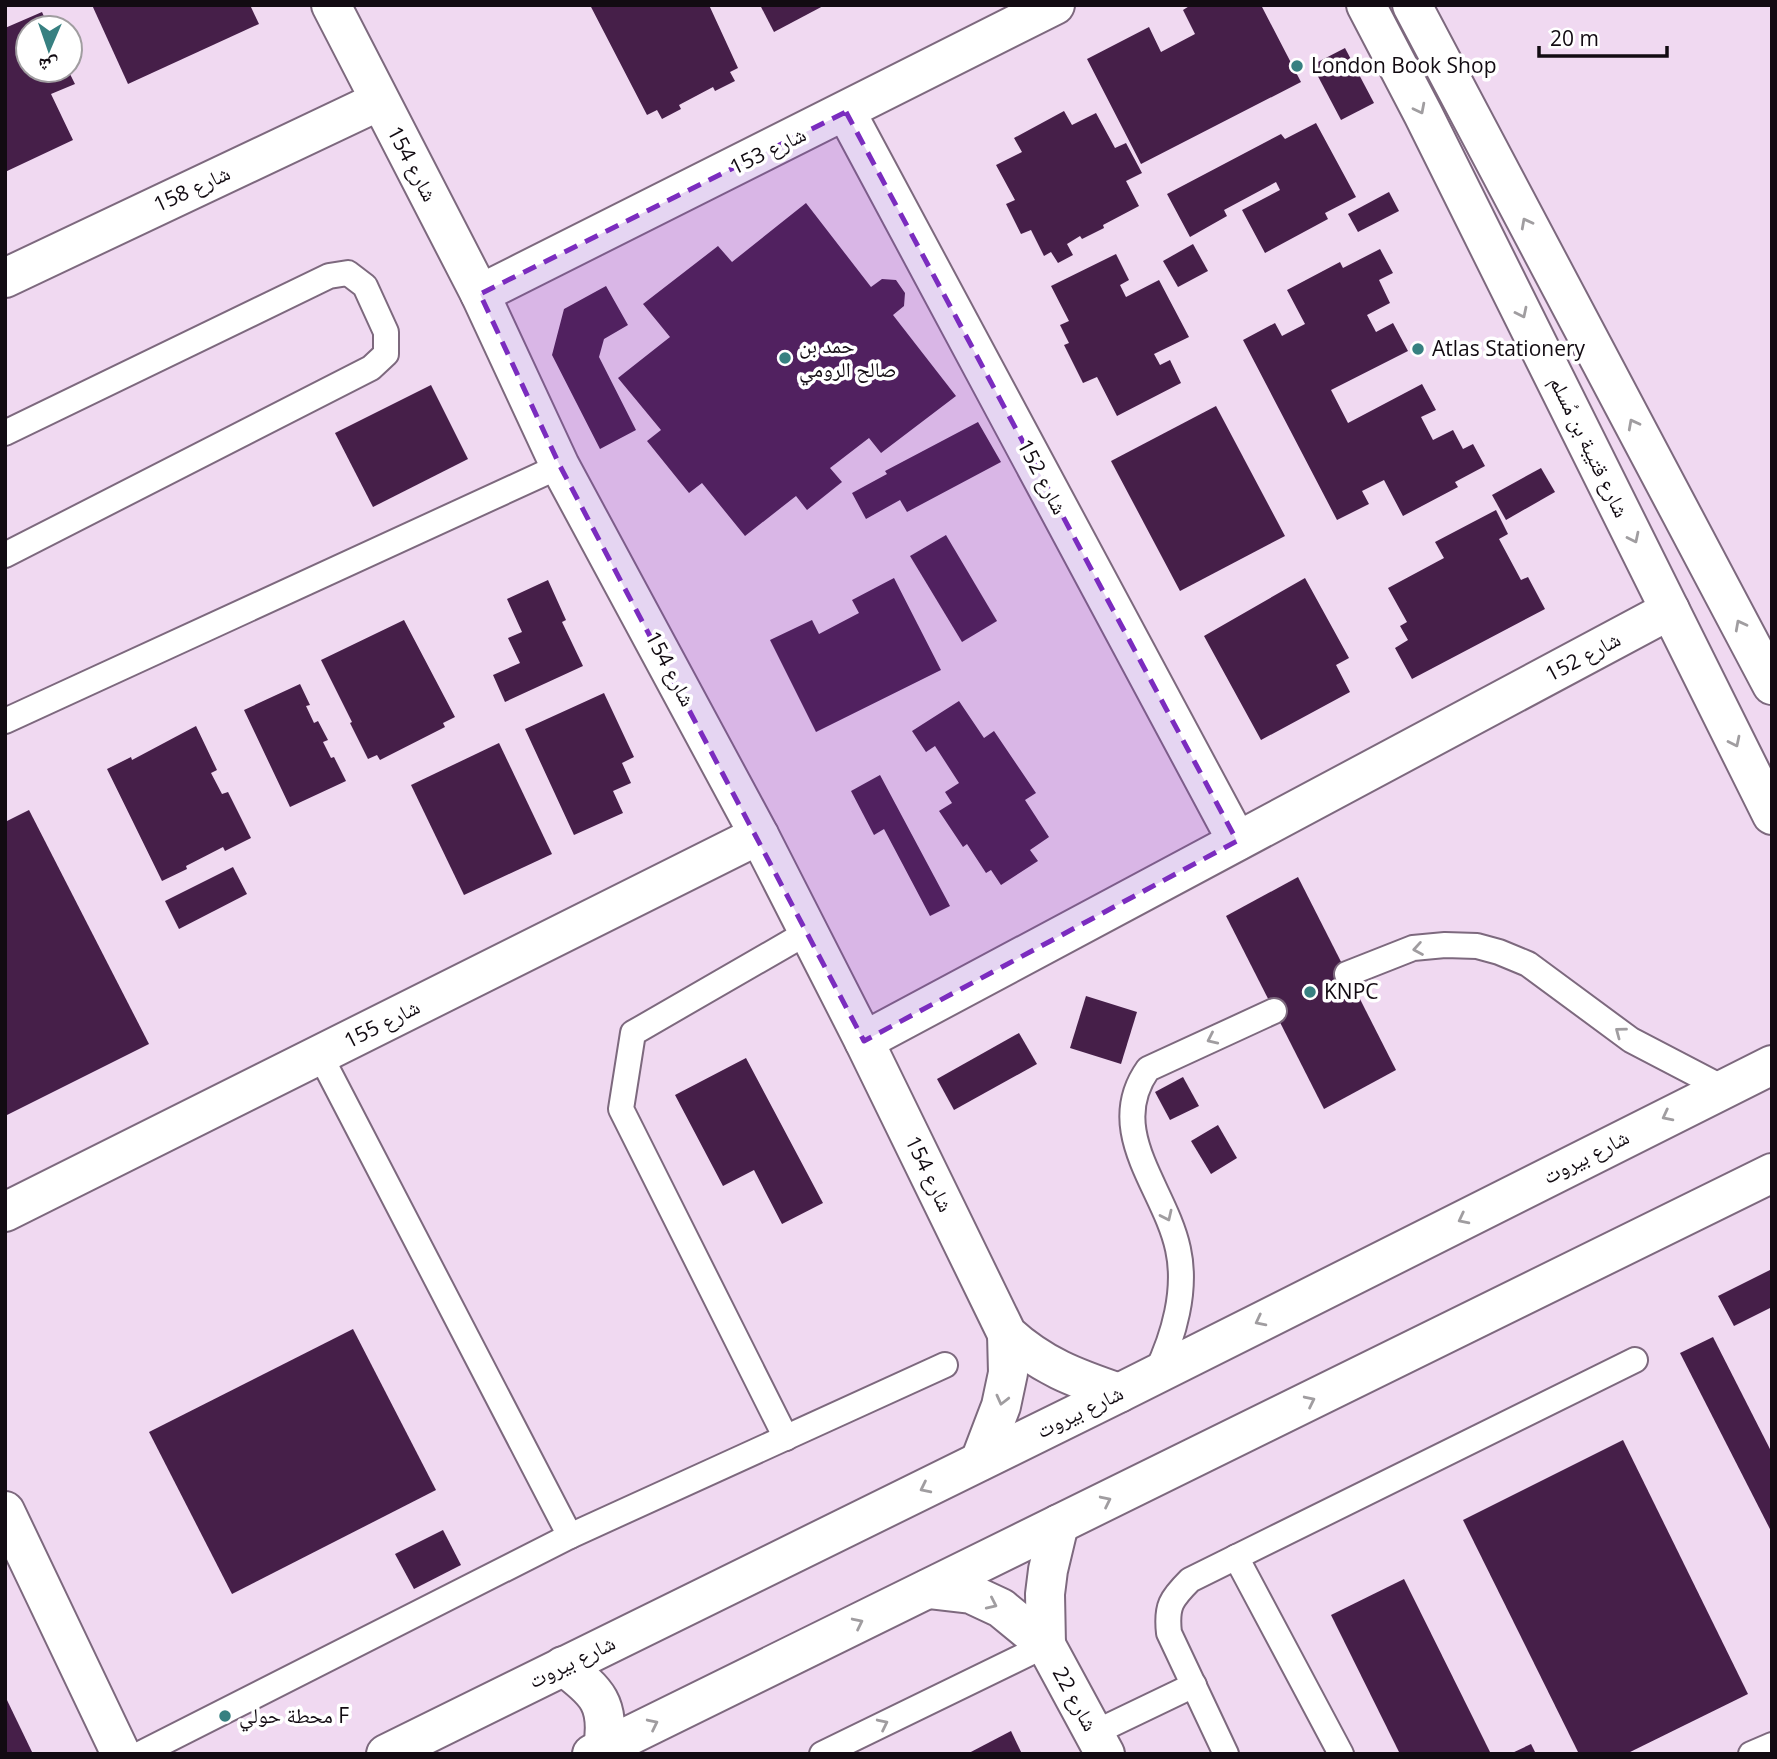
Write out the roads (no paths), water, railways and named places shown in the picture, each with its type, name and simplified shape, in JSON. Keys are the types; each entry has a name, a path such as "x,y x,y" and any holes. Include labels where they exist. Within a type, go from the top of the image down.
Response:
{"street":[{"name":"شارع 154","path":"331,5 480,294 560,466 759,835 864,1041 1007,1334 1028,1353 1051,1367 1119,1393"},
{"name":"شارع 153","path":"480,294 1055,5"},
{"name":"شارع قتيبة بن مُسلم","path":"1366,5 1423,114 1772,815"},
{"path":"1412,5 1772,685"},
{"name":"شارع 158","path":"5,278 379,101"},
{"name":"شارع 152","path":"846,112 1237,841"},
{"name":"شارع 152","path":"864,1041 1670,610"},
{"name":"شارع 155","path":"5,1212 759,835"},
{"path":"1747,1077 1772,1039"},
{"name":"شارع بيروت","path":"386,1754 1119,1393 1747,1077"},
{"path":"598,1751 1772,1173"},
{"name":"شارع 154","path":"979,1461 1002,1406 1008,1373 1007,1334"},
{"path":"5,1511 121,1754"},
{"name":"شارع 22","path":"1046,1645 1045,1594 1059,1524"},
{"name":"شارع 22","path":"928,1589 971,1594 1001,1608 1046,1645 1099,1744"},
{"path":"563,1666 584,1681 600,1700 607,1725 598,1751"}],"lane":[{"path":"5,433 329,276 348,273 365,286 386,332 386,354 371,368 5,555"},
{"path":"5,721 560,466"},
{"path":"786,1438 621,1109 633,1033 808,932"},
{"path":"1347,974 1413,948 1476,946 1528,964 1631,1040 1747,1077"},
{"path":"1156,1373 1168,1348 1177,1310 1181,1281 1179,1250 1136,1144 1133,1096 1148,1069 1274,1011"},
{"path":"320,1055 570,1536"},
{"path":"1226,1754 1169,1633 1167,1613 1175,1595 1190,1580 1635,1360"},
{"path":"140,1754 570,1536 945,1365"},
{"path":"1236,1557 1341,1754"},
{"path":"822,1754 1046,1645"},
{"path":"1099,1744 1194,1685"},
{"path":"1751,1754 1772,1745"}],"place":[{"name":"London Book Shop","path":"1297,66"},
{"name":"Atlas Stationery","path":"1418,349"},
{"name":"حمد بن صالح الرومي","path":"785,358"},
{"name":"KNPC","path":"1310,992"},
{"name":"محطة حولي F","path":"225,1716"}]}
